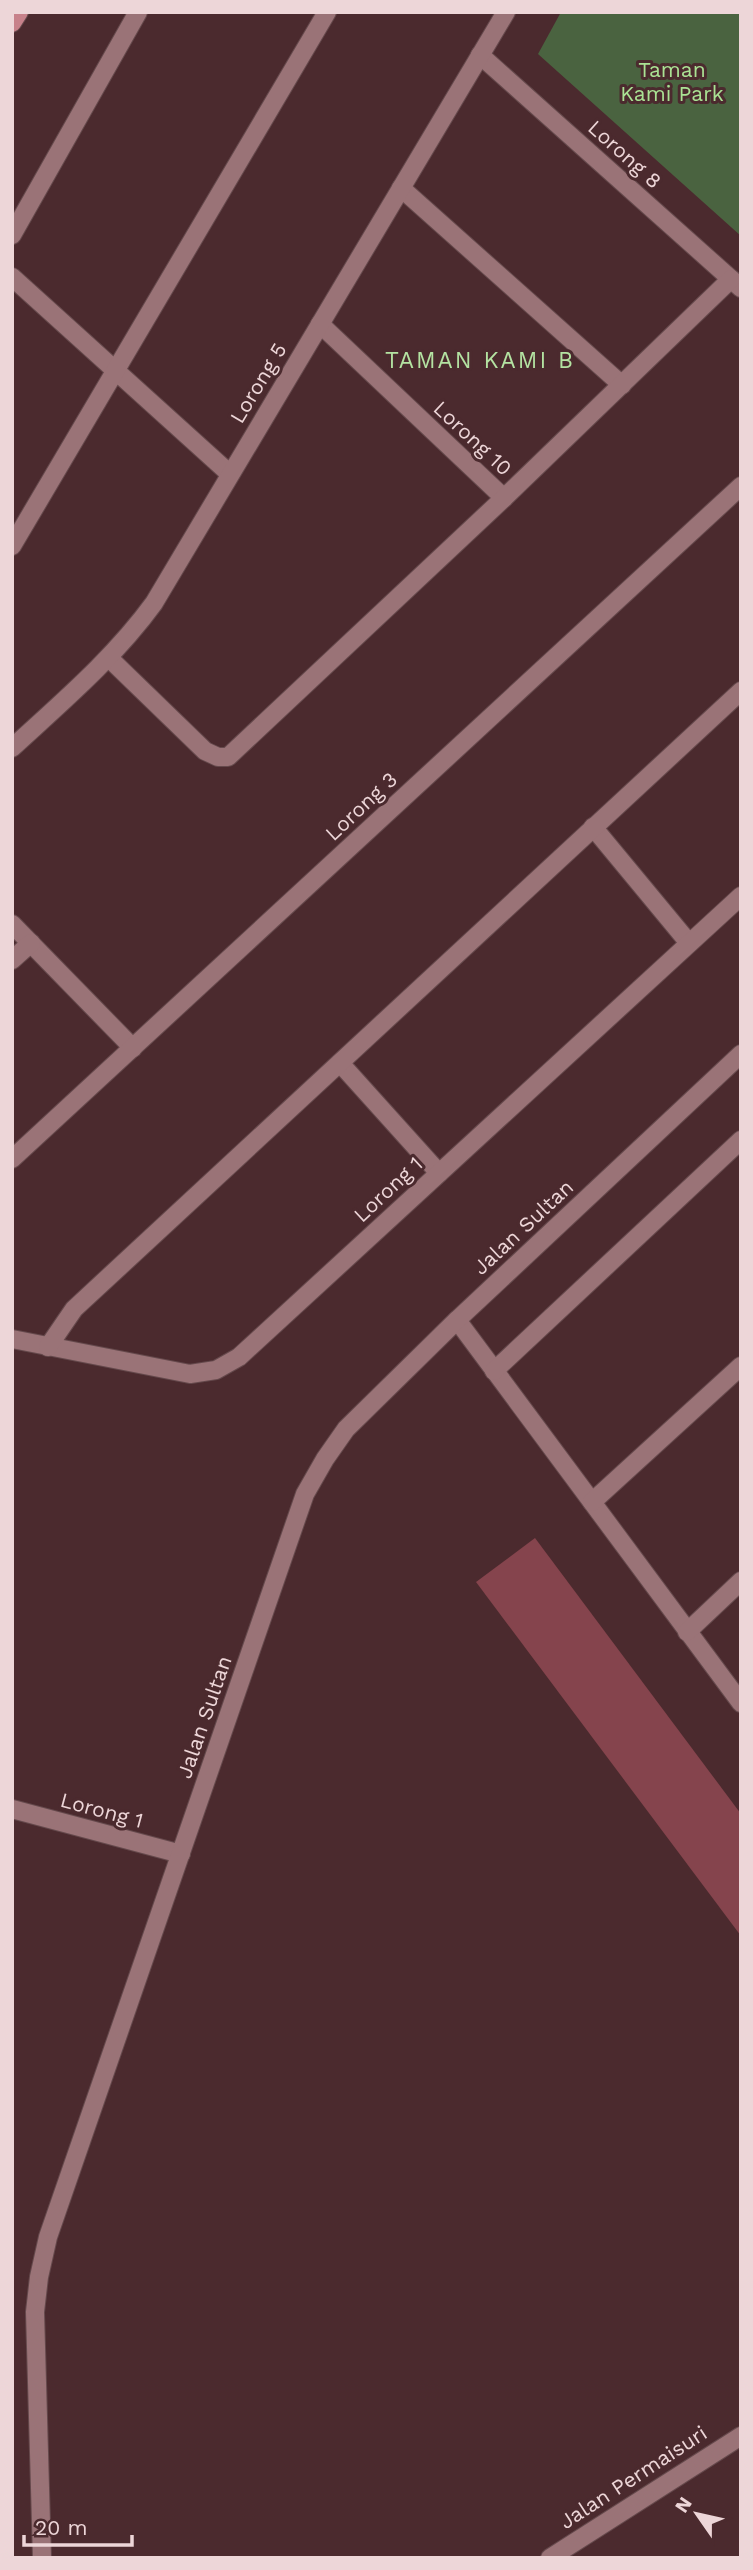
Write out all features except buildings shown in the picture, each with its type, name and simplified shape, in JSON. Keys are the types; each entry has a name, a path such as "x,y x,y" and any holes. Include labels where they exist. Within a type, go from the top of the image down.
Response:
{"main road":[{"path":"12,23 19,12"}],"street":[{"path":"12,235 138,12"},
{"path":"12,546 327,12"},
{"name":"Lorong 5","path":"12,748 109,658 153,603 506,12"},
{"name":"Lorong 8","path":"480,55 736,283"},
{"path":"401,188 622,385"},
{"path":"12,277 230,474"},
{"path":"109,658 205,751 218,757 228,757 622,385 736,283"},
{"name":"Lorong 10","path":"320,324 504,498"},
{"name":"Lorong 3","path":"12,1159 741,486"},
{"path":"48,1347 74,1309 741,691"},
{"path":"593,827 689,943"},
{"name":"Lorong 1","path":"12,1339 190,1374 216,1370 239,1357 741,895"},
{"path":"12,924 133,1048"},
{"path":"12,960 31,943"},
{"name":"Jalan Sultan","path":"42,2558 35,2312 48,2236 305,1494 345,1429 457,1320 741,1054"},
{"path":"340,1063 439,1173"},
{"path":"494,1371 741,1140"},
{"path":"457,1320 741,1703"},
{"path":"592,1502 741,1366"},
{"path":"687,1632 741,1581"},
{"name":"Lorong 1","path":"12,1809 181,1854"},
{"name":"Jalan Permaisuri","path":"550,2558 741,2436"}],"green space":[{"name":"Taman Kami Park","path":"561,12 741,12 741,236 538,54"}],"district":[{"name":"TAMAN KAMI B","path":"480,360"}]}
